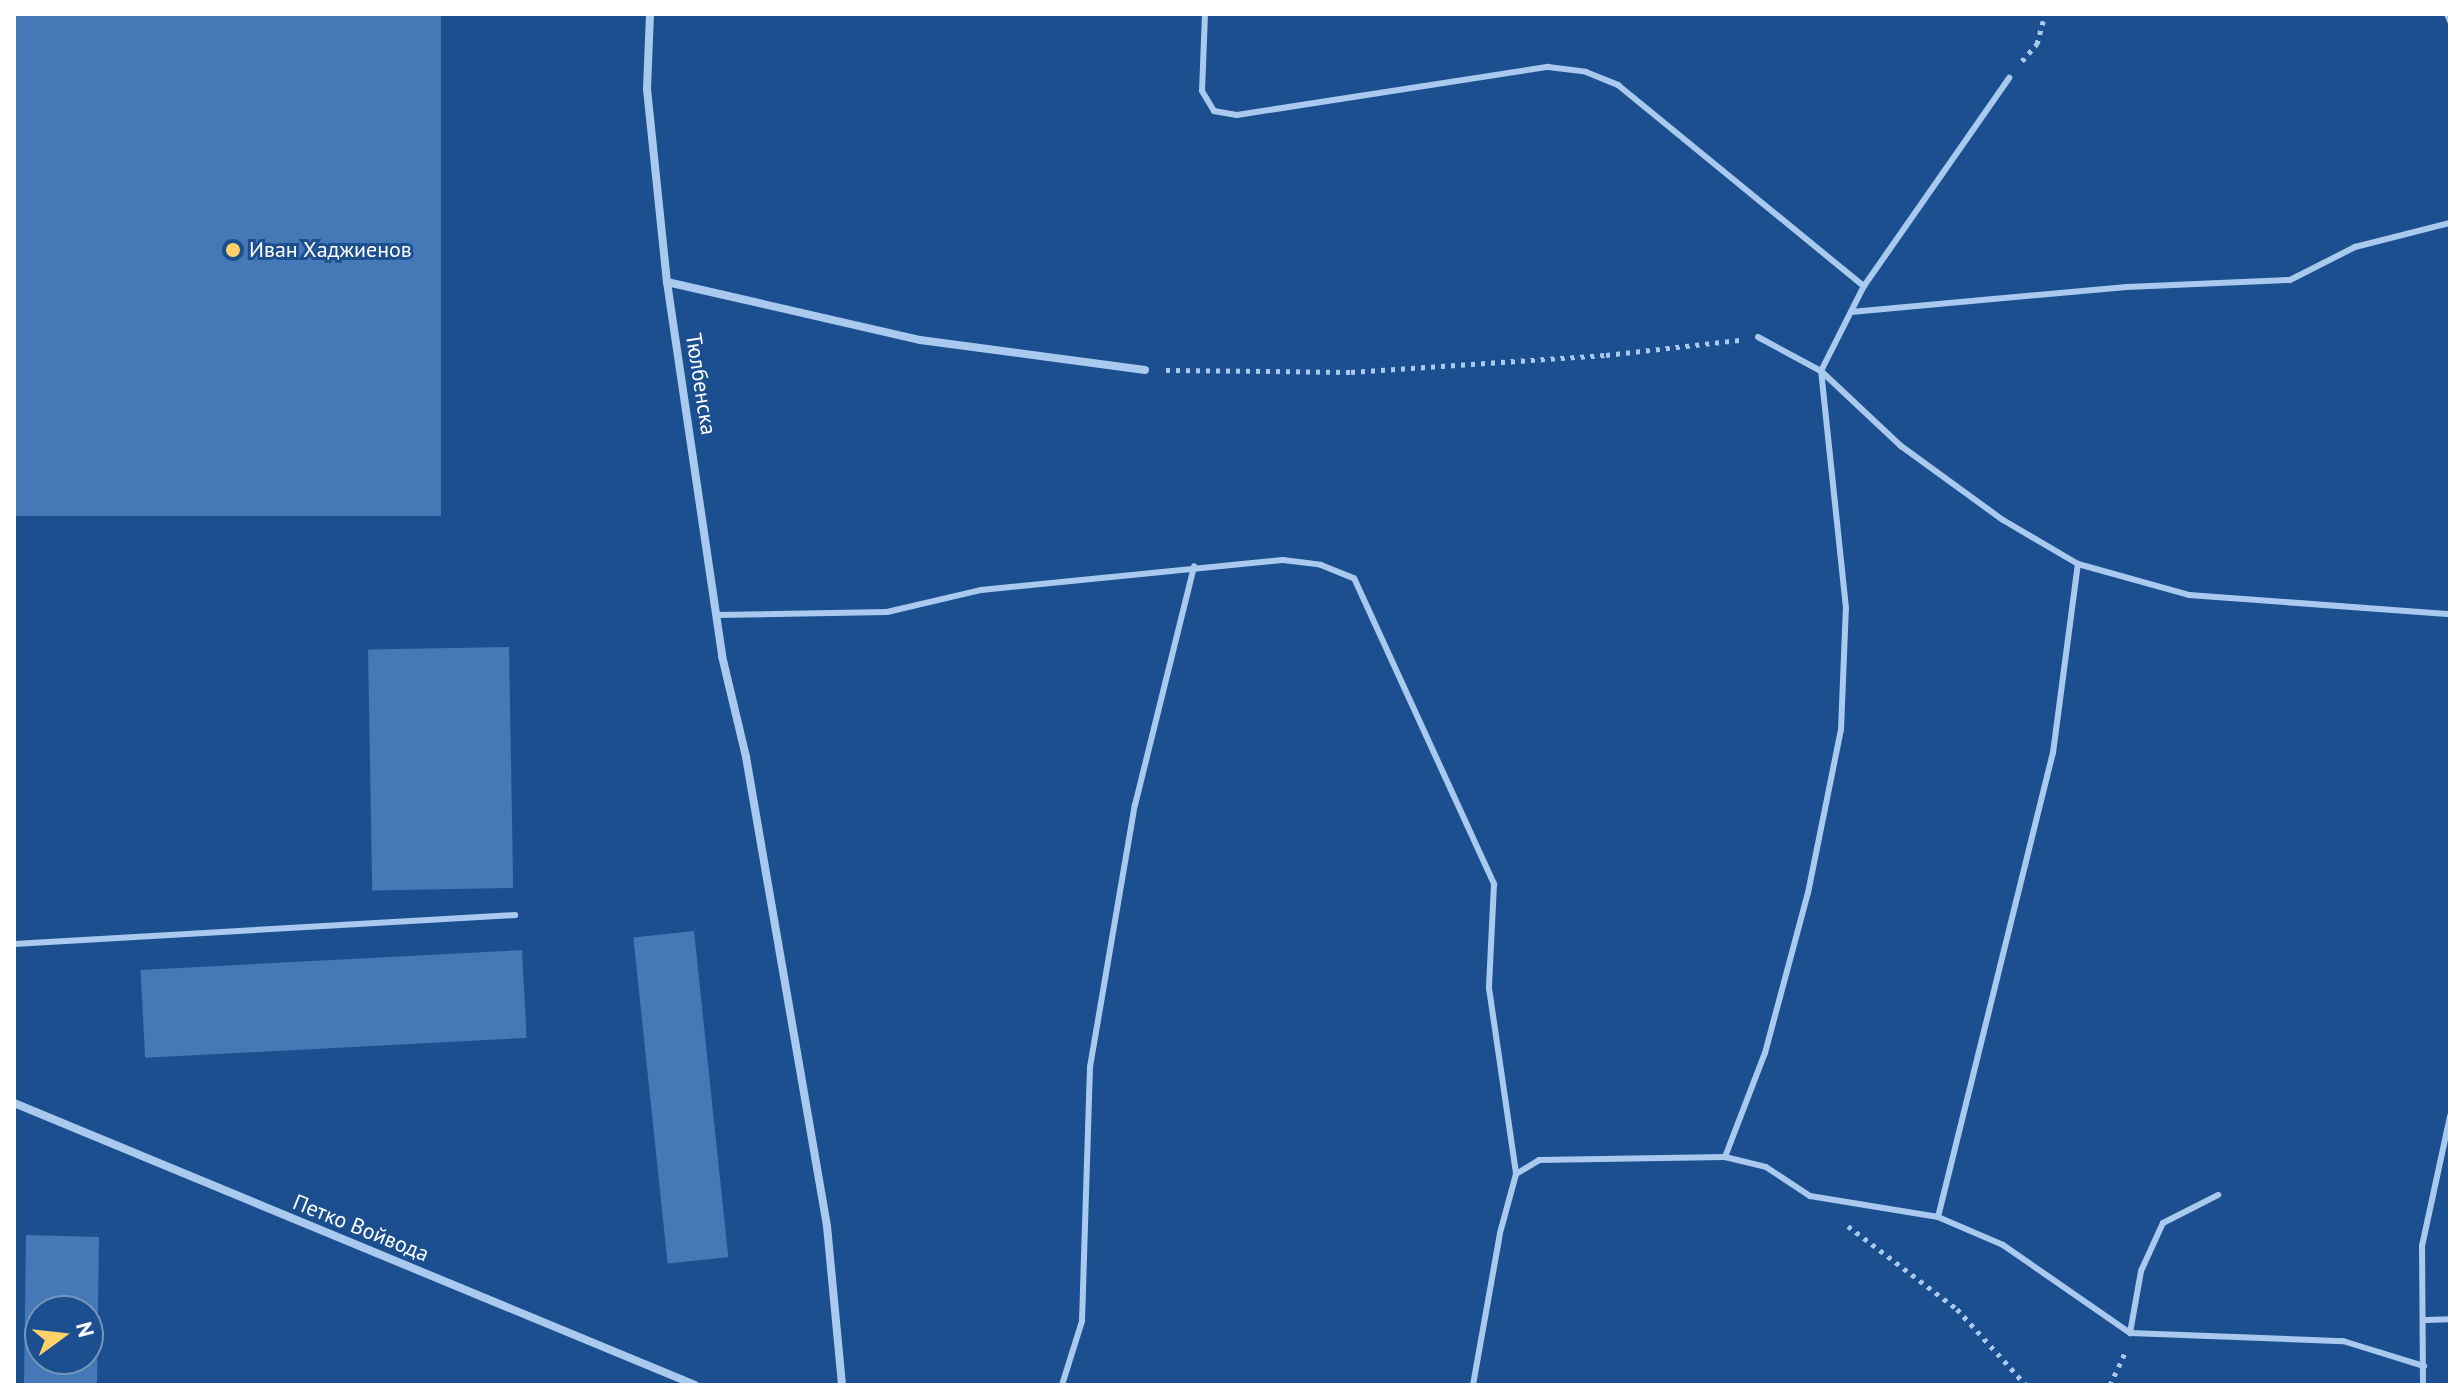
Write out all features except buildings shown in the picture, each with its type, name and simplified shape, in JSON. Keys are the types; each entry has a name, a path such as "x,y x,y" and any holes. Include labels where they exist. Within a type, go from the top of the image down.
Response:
{"street":[{"name":"Тюлбенска","path":"650,14 647,89 667,282 716,615 746,757 827,1226 842,1385"},
{"path":"667,282 920,340 1145,370"},
{"name":"Петко Войвода","path":"14,1103 695,1385"}],"lane":[{"path":"1205,14 1202,91 1214,111 1237,115 1548,67 1596,76 1618,85 1864,286"},
{"path":"2447,14 2450,21"},
{"path":"1725,1157 1765,1053 1800,922 1841,730 1846,608 1821,371 1864,286 2009,78"},
{"path":"1851,312 2127,287 2290,280 2355,247 2450,223"},
{"path":"1758,337 1821,371 1901,446 2003,520 2078,564 2189,595 2450,614"},
{"path":"716,615 887,612 981,590 1194,566 1283,560 1321,565 1354,578 1494,884 1489,988 1516,1174 1500,1233 1473,1385"},
{"path":"1938,1217 2053,753 2078,564"},
{"path":"1062,1385 1082,1321 1090,1067 1135,805 1194,566"},
{"path":"14,944 515,915"},
{"path":"2423,1385 2426,1320 2422,1246 2450,1116"},
{"path":"1516,1174 1539,1160 1725,1157 1766,1167 1810,1196 1938,1217 2003,1245 2130,1333 2343,1341 2424,1366"},
{"path":"2130,1333 2141,1271 2163,1223 2218,1195"},
{"path":"2426,1320 2450,1319"}],"path":[{"path":"2009,78 2037,44 2045,14"},
{"path":"1145,370 1351,372 1606,355 1758,337"},
{"path":"1846,1224 1957,1309 2026,1385"},
{"path":"2110,1385 2130,1333"}],"place":[{"name":"Иван Хаджиенов","path":"233,250"}]}
